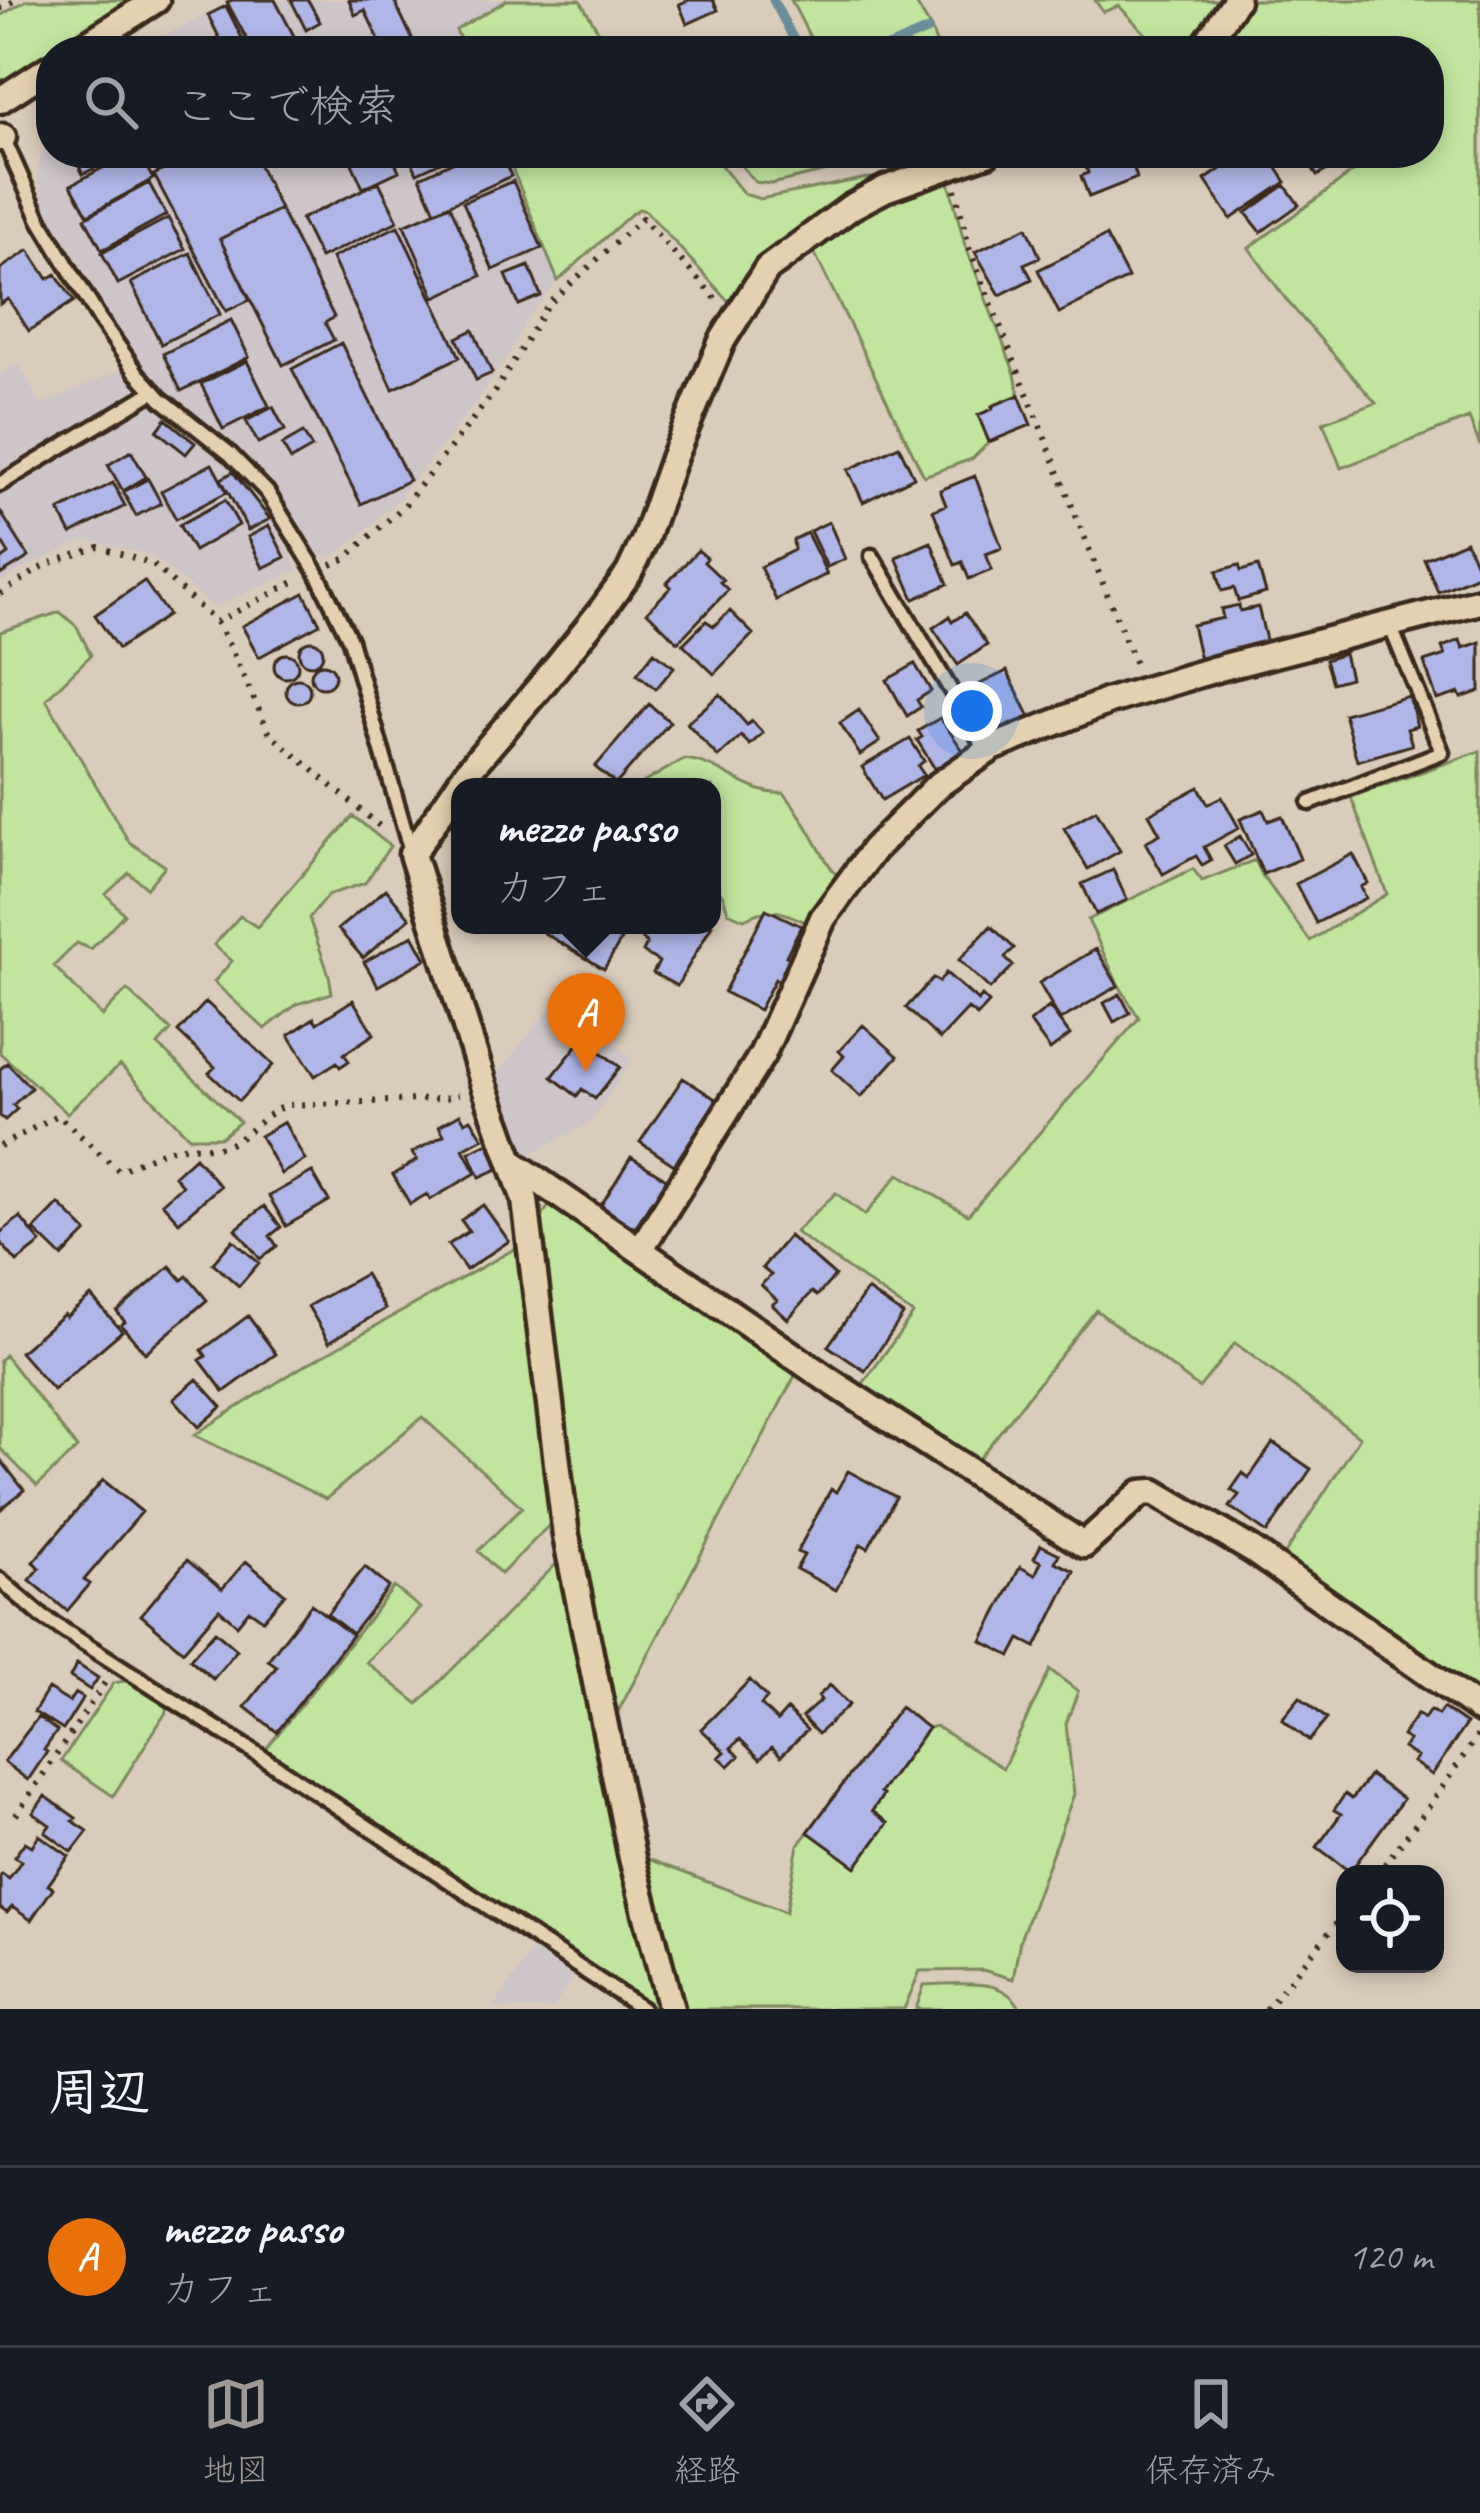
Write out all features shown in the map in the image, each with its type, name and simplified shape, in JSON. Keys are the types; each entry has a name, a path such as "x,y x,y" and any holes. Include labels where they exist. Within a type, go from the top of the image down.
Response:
{"street":[{"path":"100,36 156,0"},
{"path":"1211,36 1236,0"},
{"path":"0,100 36,77"},
{"path":"463,778 628,573 722,341 767,269 851,207 885,189 945,168"},
{"path":"640,1250 762,1055 823,918 874,849 937,786 987,752 1109,701 1480,601"},
{"path":"451,796 412,854 525,1200 570,1558 627,1839 671,2009"},
{"path":"513,1163 827,1379 1084,1545 1141,1493 1154,1492 1252,1550 1480,1710"}],"lane":[{"path":"1,137 40,220 137,373 267,492 316,571 350,640 412,854"},
{"path":"0,484 154,391"},
{"path":"872,556 987,752"},
{"path":"1310,803 1442,752 1390,625"},
{"path":"0,1580 44,1617 642,2009"}],"path":[{"path":"0,9 16,0"},
{"path":"948,168 970,250 1146,690"},
{"path":"216,622 345,559 404,506 496,390 548,305 642,218 736,320"},
{"path":"0,594 47,564 99,547 152,564 216,622 270,734 412,854"},
{"path":"0,1146 58,1115 119,1171 183,1147 231,1143 272,1110 288,1105 442,1099 485,1088"},
{"path":"16,1815 118,1664"},
{"path":"1384,1865 1480,1732"},
{"path":"1266,2009 1336,1924"}],"shaded area":[{"path":"226,0 507,0 457,30 459,36 164,36 222,7"},
{"path":"38,168 512,168 558,281 527,319 478,400 399,499 357,538 326,558 314,553 273,488 243,454 158,384 128,347 59,233 42,200"},
{"path":"19,364 41,405 122,369 145,398 244,480 277,527 298,570 214,607 151,555 85,540 0,583 0,373"},
{"path":"559,998 632,1059 590,1123 522,1158 493,1078"},
{"path":"535,1946 567,1968 565,1973 573,1978 552,2009 493,2009"}],"green space":[{"path":"27,0 139,0 82,36 36,36 36,64 0,87 0,16"},
{"path":"507,0 580,0 601,36 459,36 456,30"},
{"path":"791,0 914,0 934,36 809,36"},
{"path":"1095,0 1225,0 1200,36 1148,36 1119,6 1103,12"},
{"path":"1247,0 1480,0 1480,446 1469,418 1341,468 1323,422 1376,403 1288,302 1249,248 1358,168 1444,168 1444,36 1221,36"},
{"path":"512,168 723,168 744,194 760,199 867,178 891,178 733,306 646,211 639,209 558,281"},
{"path":"743,168 844,168 771,184 755,182"},
{"path":"948,178 964,242 1019,395 979,415 989,442 972,459 924,476 811,246 860,211"},
{"path":"60,612 77,627 91,655 46,699 129,842 165,866 147,888 129,873 106,894 124,914 91,949 77,943 54,966 102,1016 127,990 171,1030 158,1045 240,1122 221,1137 189,1137 120,1065 67,1113 0,1053 0,632"},
{"path":"1480,751 1480,1701 1281,1560 1360,1437 1235,1343 1199,1388 1096,1310 973,1466 860,1388 913,1314 795,1232 836,1193 865,1215 899,1174 968,1215 1139,1018 1088,920 1193,869 1202,881 1255,860 1310,941 1387,894 1351,797"},
{"path":"684,759 758,789 784,793 840,880 811,925 778,912 744,919 728,912 721,893 721,778 651,778"},
{"path":"353,816 390,846 365,883 328,895 309,918 332,993 297,1004 265,1029 214,982 232,961 214,945 240,916 257,927"},
{"path":"557,1203 798,1370 619,1710 607,1691 575,1515 539,1220"},
{"path":"520,1246 554,1520 501,1574 478,1551 522,1507 422,1417 326,1499 194,1435 300,1368"},
{"path":"5,1355 77,1448 37,1486 0,1448 0,1360"},
{"path":"561,1559 605,1789 656,2009 266,1749 394,1587 420,1608 366,1662 418,1704"},
{"path":"1050,1670 1078,1691 1066,1724 1074,1794 1020,1940 1013,1979 983,1970 920,1971 904,2009 684,2009 643,1857 786,1912 798,1845 808,1832 856,1866 888,1823 872,1811 883,1796 880,1793 928,1728 935,1726 1003,1768"},
{"path":"130,1680 170,1706 113,1796 61,1761 114,1683"},
{"path":"977,1984 1006,1992 1021,2009 916,2009 924,1985"}],"building":[{"path":"275,0 294,36 245,36 227,2"},
{"path":"291,0 308,0 320,22 306,30"},
{"path":"349,0 394,0 411,36 377,36 365,10 355,15"},
{"path":"713,0 718,10 687,24 679,4"},
{"path":"226,6 241,36 218,36 208,15"},
{"path":"102,168 147,168 153,179 88,215 71,185"},
{"path":"167,168 260,168 280,209 220,239 250,300 226,311 154,175"},
{"path":"354,168 398,168 399,171 363,188"},
{"path":"440,168 508,168 511,176 435,211 420,177"},
{"path":"1086,168 1134,168 1137,178 1089,197 1081,176 1088,173"},
{"path":"1222,168 1277,168 1286,182 1231,219 1205,180"},
{"path":"513,181 542,248 493,270 463,202"},
{"path":"379,182 398,221 320,258 301,219"},
{"path":"149,183 166,215 102,250 85,218"},
{"path":"1285,185 1299,205 1261,232 1246,213"},
{"path":"450,205 481,276 435,297 404,225"},
{"path":"280,209 334,317 325,323 334,340 283,365 220,239"},
{"path":"168,218 185,249 118,284 102,253"},
{"path":"398,226 460,357 393,389 332,258"},
{"path":"1027,227 1040,257 1024,264 1032,279 1000,295 975,252"},
{"path":"1106,236 1128,278 1059,313 1038,270"},
{"path":"29,250 48,279 56,274 74,301 29,331 8,299 0,304 0,269"},
{"path":"190,253 220,314 161,344 131,283"},
{"path":"529,266 541,296 519,305 506,275"},
{"path":"231,320 249,357 181,391 163,354"},
{"path":"473,330 492,373 476,380 457,338"},
{"path":"341,343 409,480 361,504 292,369"},
{"path":"247,361 269,406 223,429 201,384"},
{"path":"1019,395 1031,425 989,442 978,415"},
{"path":"273,407 285,430 258,443 246,421"},
{"path":"166,419 195,443 186,454 157,431"},
{"path":"303,433 312,448 291,460 282,445"},
{"path":"899,446 914,477 863,502 848,470"},
{"path":"131,451 146,477 123,491 108,465"},
{"path":"212,464 227,492 176,519 161,491"},
{"path":"233,472 270,519 248,530 221,479"},
{"path":"975,476 1002,548 986,554 992,570 969,579 962,562 955,565 933,510 946,505 940,490"},
{"path":"148,479 161,503 136,516 123,492"},
{"path":"113,483 125,506 71,534 59,511"},
{"path":"225,500 239,525 194,551 179,525"},
{"path":"0,511 29,557 0,575 0,560 9,554 0,539"},
{"path":"829,522 845,559 827,567 810,531"},
{"path":"269,526 285,557 263,568 248,537"},
{"path":"807,533 827,574 776,600 760,567 794,550 793,540"},
{"path":"1466,541 1480,574 1438,592 1424,559"},
{"path":"931,542 948,584 914,599 896,557"},
{"path":"698,550 728,590 678,642 647,612"},
{"path":"1239,565 1241,571 1258,566 1266,593 1238,601 1234,588 1222,591 1217,571"},
{"path":"144,581 168,615 118,649 95,615"},
{"path":"304,593 320,624 259,657 242,626"},
{"path":"1239,605 1240,611 1258,607 1267,644 1200,660 1192,625 1223,618 1221,609"},
{"path":"730,611 753,634 714,674 683,644 706,621 714,626"},
{"path":"965,613 987,645 958,665 933,628"},
{"path":"1460,640 1463,648 1480,642 1480,691 1437,700 1424,662 1445,655 1442,647"},
{"path":"311,641 320,644 320,662 311,665 302,662 299,653 302,644"},
{"path":"654,652 674,667 656,689 637,674"},
{"path":"286,654 295,657 295,675 286,678 277,675 274,666 277,657"},
{"path":"1344,654 1350,678 1332,683 1325,660"},
{"path":"323,664 332,667 332,685 323,688 314,685 311,676 314,667"},
{"path":"915,664 931,691 917,700 921,707 907,716 887,680"},
{"path":"1007,671 1030,717 999,732 972,688"},
{"path":"298,679 307,682 307,700 298,703 289,700 286,691 289,682"},
{"path":"720,694 747,725 752,721 763,733 750,745 741,736 718,757 687,723"},
{"path":"1409,696 1417,726 1407,729 1412,745 1357,761 1344,714"},
{"path":"649,704 670,722 621,778 609,778 595,767"},
{"path":"859,710 880,742 860,755 840,723"},
{"path":"940,718 964,752 935,769 917,740 922,737 918,731"},
{"path":"910,739 924,761 918,766 924,775 882,800 862,767"},
{"path":"1199,787 1208,804 1222,797 1239,828 1204,847 1211,860 1202,865 1196,856 1163,874 1145,842 1160,834 1149,814"},
{"path":"1096,810 1120,851 1088,869 1064,828"},
{"path":"1263,810 1268,821 1282,816 1300,859 1263,874 1240,819"},
{"path":"1240,836 1251,855 1235,864 1224,846"},
{"path":"1353,854 1368,883 1361,887 1366,898 1316,923 1296,884"},
{"path":"1113,870 1127,900 1096,914 1082,884"},
{"path":"386,889 410,918 363,958 338,929"},
{"path":"766,909 801,926 786,956 793,959 782,982 775,979 759,1010 724,992"},
{"path":"991,926 1014,948 1005,958 1013,966 990,989 959,960"},
{"path":"546,934 611,934 621,940 604,969"},
{"path":"707,934 677,986 653,973 659,962 643,952 647,944 639,936"},
{"path":"413,935 426,959 378,986 364,962"},
{"path":"1096,949 1118,986 1060,1020 1039,983"},
{"path":"946,973 978,1001 982,996 989,1003 977,1016 968,1009 940,1039 906,1008 933,978 939,982"},
{"path":"1120,994 1130,1013 1114,1022 1104,1003"},
{"path":"353,1000 374,1034 344,1054 349,1061 340,1067 337,1062 315,1076 289,1035"},
{"path":"206,1002 273,1065 239,1101 209,1073 215,1067 178,1032"},
{"path":"1049,1007 1070,1035 1050,1050 1030,1022"},
{"path":"863,1025 898,1056 861,1097 832,1070 844,1056 839,1051"},
{"path":"583,1038 620,1067 595,1099 582,1089 577,1096 552,1077"},
{"path":"7,1063 31,1088 5,1120 0,1116 0,1069"},
{"path":"683,1078 717,1100 674,1165 640,1142"},
{"path":"460,1114 465,1122 471,1119 483,1138 463,1149 476,1173 430,1200 427,1194 410,1204 393,1175 417,1160 412,1153 444,1135 439,1126"},
{"path":"284,1122 305,1160 281,1174 260,1136"},
{"path":"491,1142 502,1167 480,1177 469,1152"},
{"path":"195,1157 220,1186 179,1222 162,1203 182,1185 174,1176"},
{"path":"631,1157 671,1182 657,1203 652,1200 635,1228 600,1207"},
{"path":"312,1172 329,1201 286,1226 269,1196"},
{"path":"59,1204 87,1232 62,1257 34,1230"},
{"path":"483,1205 509,1241 466,1270 448,1245 469,1231 461,1220"},
{"path":"264,1206 281,1227 270,1236 277,1246 260,1259 236,1229"},
{"path":"20,1217 41,1243 17,1262 0,1242 0,1233"},
{"path":"789,1236 835,1276 817,1296 812,1292 788,1319 772,1305 777,1300 761,1285 771,1275 762,1268"},
{"path":"233,1240 259,1263 239,1286 213,1263"},
{"path":"170,1266 182,1280 187,1276 207,1300 145,1353 121,1325 125,1322 117,1312"},
{"path":"365,1274 385,1309 329,1342 308,1306"},
{"path":"867,1290 903,1315 865,1371 828,1346"},
{"path":"91,1296 122,1331 53,1390 20,1352"},
{"path":"248,1316 276,1354 224,1392 200,1360 206,1356 202,1350"},
{"path":"197,1379 222,1407 199,1427 174,1399"},
{"path":"1273,1443 1311,1469 1267,1533 1230,1507 1239,1495 1231,1490 1243,1473 1249,1478"},
{"path":"0,1459 24,1490 0,1510"},
{"path":"848,1471 896,1497 868,1548 861,1544 836,1590 796,1569 804,1555 797,1552 831,1489 836,1492"},
{"path":"103,1480 142,1512 84,1580 90,1584 67,1611 30,1580 40,1568 33,1562"},
{"path":"1041,1545 1059,1554 1055,1562 1074,1571 1036,1647 1020,1639 1011,1656 982,1641 1020,1567 1035,1575 1041,1562 1034,1558"},
{"path":"187,1560 222,1589 246,1561 285,1594 263,1620 249,1610 237,1625 219,1609 183,1651 141,1615"},
{"path":"365,1567 389,1587 352,1634 327,1614"},
{"path":"311,1604 352,1635 277,1732 245,1707 277,1666 268,1660"},
{"path":"215,1631 237,1650 213,1679 190,1659"},
{"path":"77,1664 98,1678 90,1690 70,1677"},
{"path":"750,1680 767,1698 761,1705 777,1721 787,1710 807,1730 781,1756 772,1747 760,1759 740,1739 731,1748 739,1756 729,1766 719,1757 725,1752 701,1729"},
{"path":"830,1685 849,1705 818,1734 802,1717"},
{"path":"48,1689 69,1702 75,1693 83,1698 63,1730 34,1712"},
{"path":"1300,1697 1327,1719 1309,1741 1282,1719"},
{"path":"900,1707 928,1728 880,1793 872,1811 888,1823 856,1867 808,1832"},
{"path":"1443,1708 1466,1724 1432,1775 1413,1762 1417,1757 1403,1748 1409,1740 1402,1736 1417,1714 1424,1719 1430,1710 1438,1715"},
{"path":"38,1717 57,1731 28,1780 4,1762"},
{"path":"1370,1775 1403,1799 1355,1865 1341,1865 1317,1847 1341,1814 1334,1810 1345,1794 1352,1799"},
{"path":"45,1796 88,1831 72,1852 45,1832 50,1825 33,1813"},
{"path":"39,1835 69,1856 31,1920 12,1907 7,1913 0,1908 0,1877 9,1879 21,1861 14,1857 25,1842 32,1846"}],"waterway":[{"path":"773,0 792,36"},
{"path":"914,36 928,30"}],"place":[{"name":"mezzo passo","path":"586,1072"}]}
